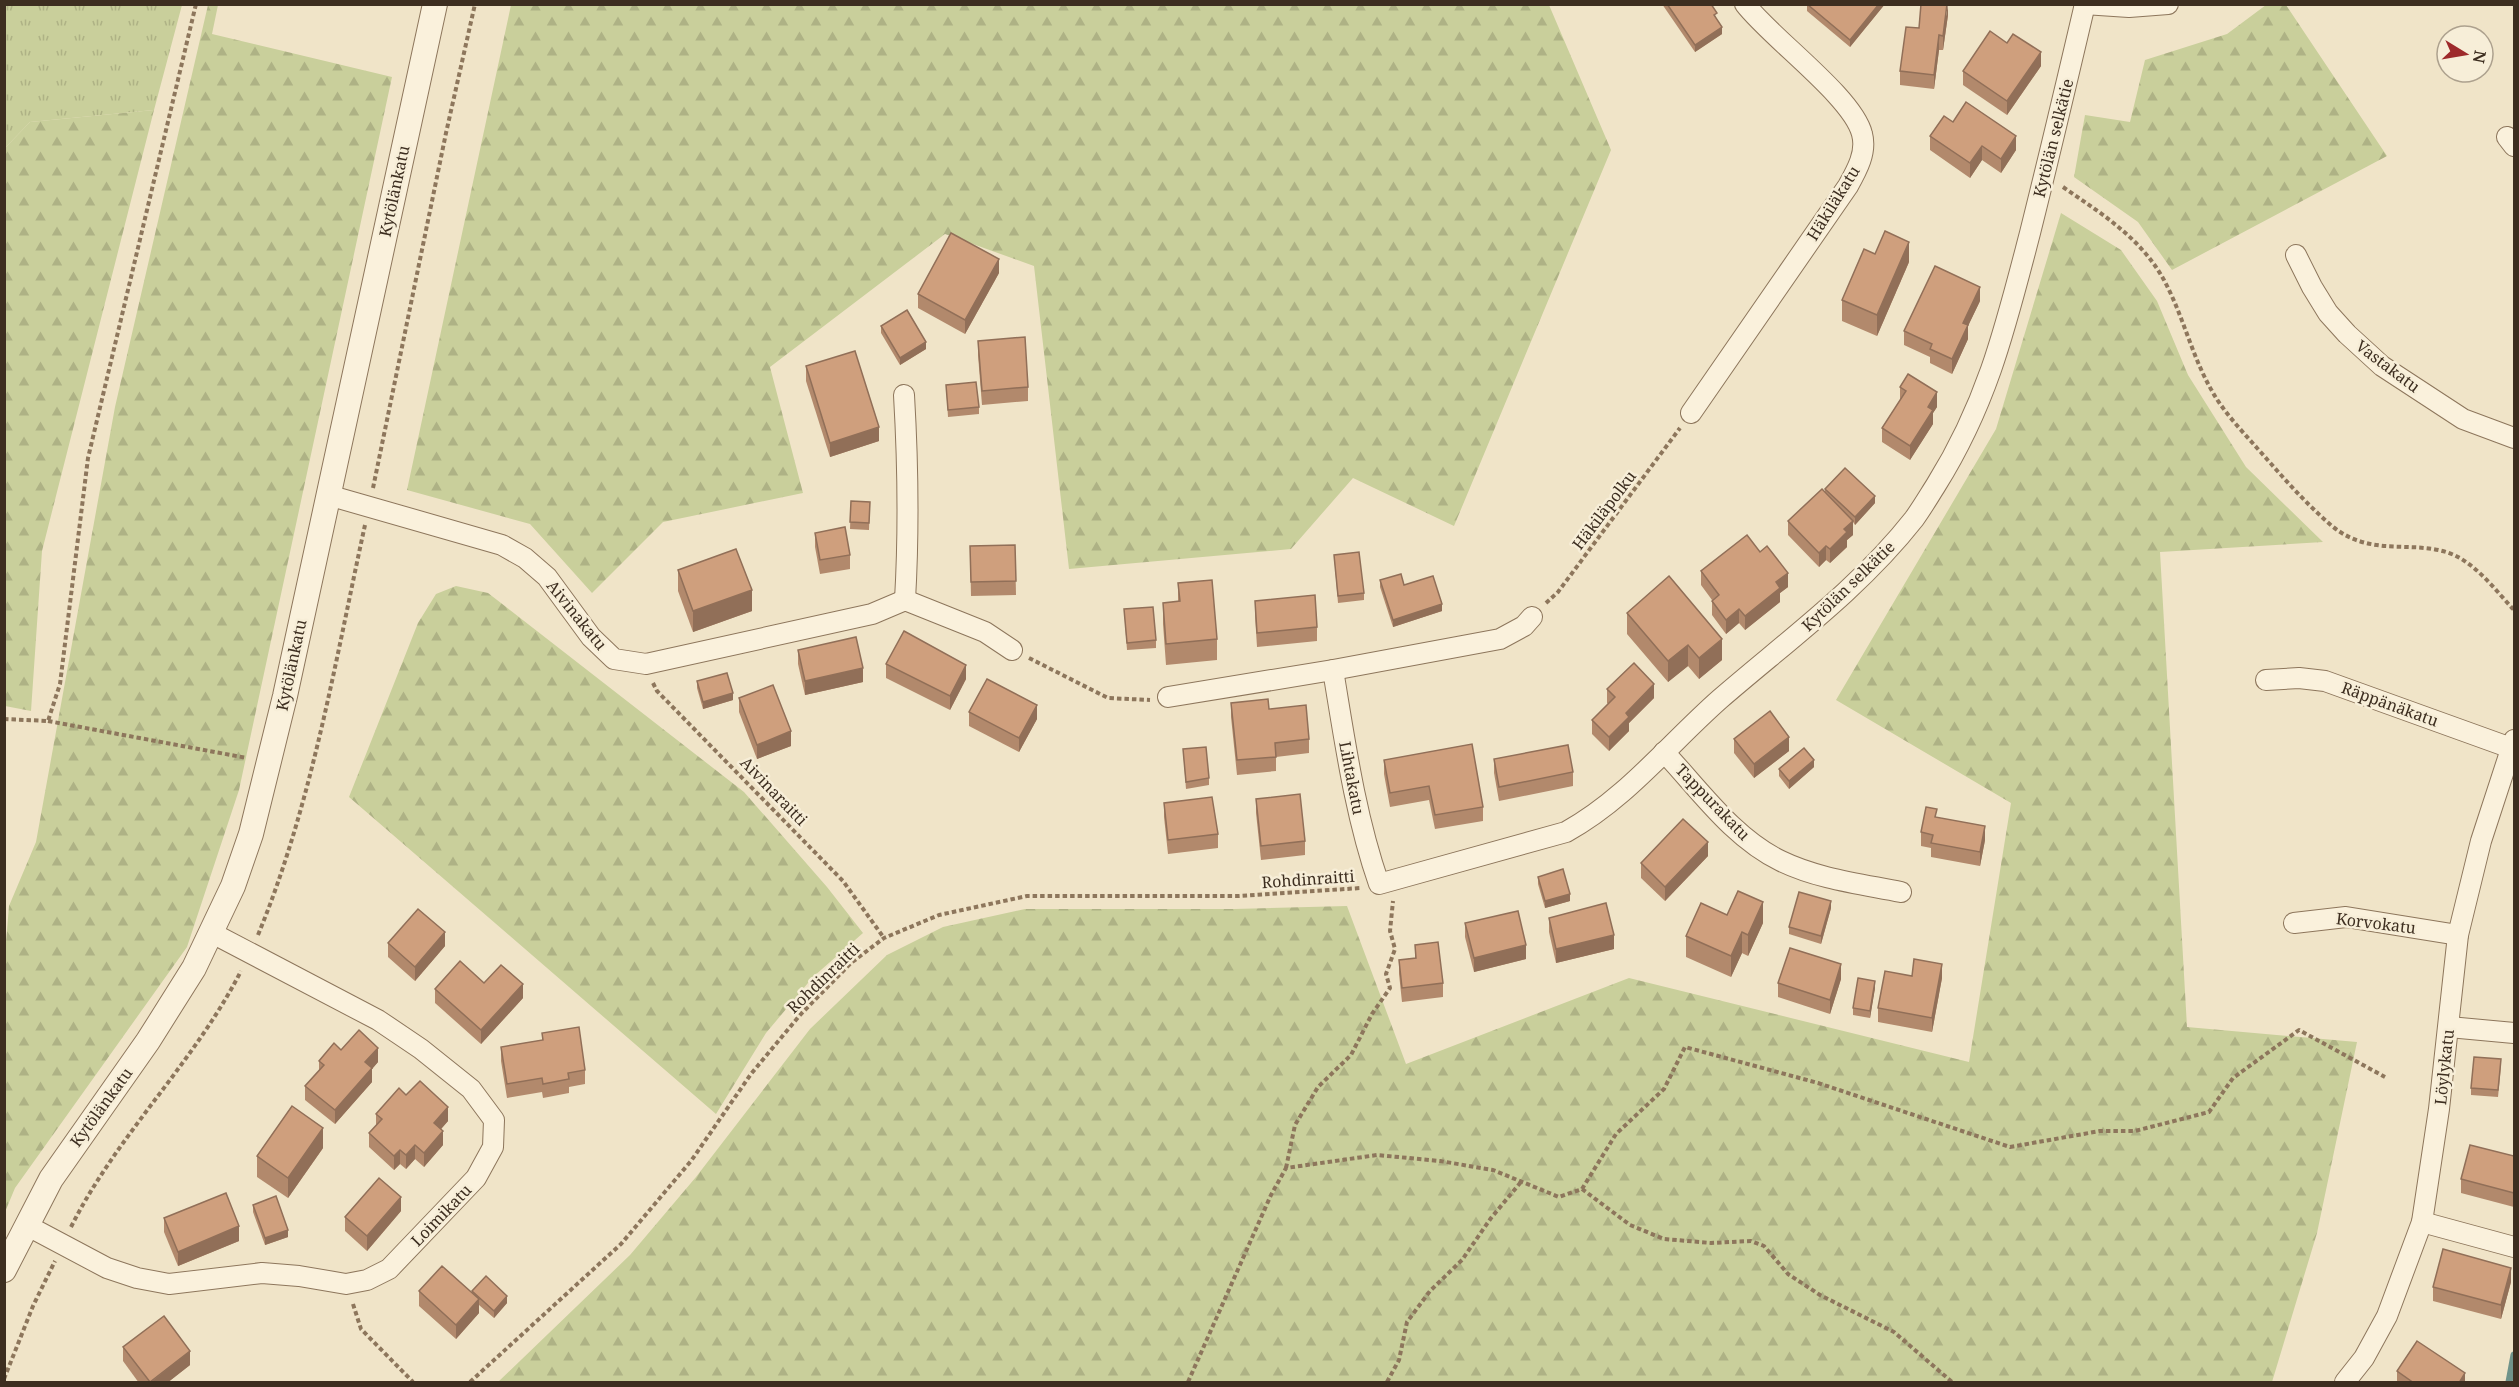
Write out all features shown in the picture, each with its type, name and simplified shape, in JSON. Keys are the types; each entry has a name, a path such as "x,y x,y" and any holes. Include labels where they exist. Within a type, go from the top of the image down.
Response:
{"street":[{"name":"Kytölänkatu","path":"4,1270 51,1179 74,1143 175,1002 212,933 233,886 251,834 269,762 435,4"},
{"name":"Häkiläkatu","path":"1691,413 1848,186 1863,149 1862,133 1853,115 1838,97 1754,17 1745,4"},
{"path":"2085,5 2129,7 2168,4"},
{"name":"Kytölän selkätie","path":"1379,884 1566,832 1595,817 1720,700 1841,596 1881,558 1916,517 1975,415 1994,367 2044,176 2085,5"},
{"name":"Vastakatu","path":"2296,255 2328,313 2346,334 2382,366 2463,419 2514,438"},
{"path":"904,395 908,464 905,600 985,632 1012,650"},
{"name":"Aivinakatu","path":"328,495 502,545 525,558 547,577 591,638 614,659 646,664 872,614 905,600"},
{"path":"1168,697 1500,639 1524,626 1532,617"},
{"name":"Lihtakatu","path":"1333,670 1354,794 1366,847 1379,884"},
{"name":"Räppänäkatu","path":"2266,680 2299,678 2325,681 2513,744"},
{"name":"Löylykatu","path":"2346,1383 2364,1358 2387,1316 2422,1222 2431,1177 2458,935 2481,841 2513,744"},
{"name":"Tappurakatu","path":"1664,752 1751,842 1781,861 1821,875 1901,892"},
{"name":"Korvokatu","path":"2294,923 2346,917 2458,935"},
{"name":"Loimikatu","path":"26,1225 107,1268 137,1278 169,1284 262,1273 300,1276 346,1284 368,1280 388,1269 476,1178 493,1147 494,1120 471,1089 421,1049 378,1020 212,933"},
{"path":"2449,1027 2514,1033"},
{"path":"2422,1222 2514,1247"}],"path":[{"path":"48,721 60,684 88,458 196,4"},
{"path":"2044,176 2128,233 2153,264 2169,290 2193,355 2213,393 2298,495 2335,528 2358,542 2379,547 2432,550 2454,555 2472,567 2514,610"},
{"name":"Häkiläpolku","path":"1532,617 1558,592 1691,413"},
{"path":"1012,650 1108,698 1142,701 1168,697"},
{"name":"Aivinaraitti","path":"646,664 657,691 843,881 884,938"},
{"path":"4,718 48,721 269,762"},
{"name":"Rohdinraitti","path":"470,1383 621,1244 691,1161 752,1074 800,1015 851,963 884,938 939,915 1027,897 1239,896 1350,890 1379,884"},
{"path":"1188,1383 1271,1195 1286,1168 1295,1125 1318,1088 1351,1055 1372,1014 1390,988 1386,974 1395,949 1390,931 1394,899"},
{"path":"1286,1168 1377,1155 1440,1161 1493,1170 1559,1197 1582,1189 1616,1134 1664,1089 1685,1047 1818,1083 2010,1147 2100,1131 2134,1131 2209,1112 2232,1078 2299,1030 2385,1077"},
{"path":"1387,1383 1399,1360 1407,1322 1430,1291 1462,1260 1491,1218 1521,1182"},
{"path":"1582,1189 1630,1225 1664,1239 1711,1243 1751,1241 1764,1246 1788,1274 1830,1301 1894,1332 1952,1383"},
{"path":"346,1284 362,1329 413,1383"}],"green space":[{"path":"5,5 182,5 154,110 30,122 5,148"},
{"path":"208,5 218,5 212,34 392,77 239,790 187,947 15,1188 5,1212 4,966 9,906 36,842 115,407"},
{"path":"511,5 1549,5 1611,150 1454,526 1353,478 1291,549 1069,569 1034,266 945,234 770,367 803,493 663,522 592,593 530,524 407,490"},
{"path":"2266,5 2286,5 2387,156 2172,270 2138,222 2074,177 2085,115 2130,122 2145,60 2227,34"},
{"path":"154,110 42,551 31,711 5,706 5,148 30,122"},
{"path":"2061,213 2121,250 2157,301 2188,375 2246,467 2323,542 2160,552 2187,1027 2357,1042 2317,1233 2272,1382 498,1382 630,1255 696,1177 810,1029 887,955 943,927 1025,909 1234,909 1347,906 1406,1064 1629,978 1969,1062 2011,803 1836,700 1996,429"},
{"path":"456,586 488,593 744,792 827,887 863,933 813,977 766,1033 716,1114 349,797 418,623 436,594"}],"building":[{"path":"1667,4 1711,4 1717,13 1714,15 1722,27 1695,45"},
{"path":"1807,4 1879,4 1850,40"},
{"path":"1921,4 1947,4 1943,36 1939,35 1934,75 1900,71 1906,27 1919,28"},
{"path":"1990,31 2007,43 2013,34 2041,52 2007,101 1963,71"},
{"path":"1966,102 2016,136 2001,159 1982,146 1970,163 1930,136 1944,116 1953,122"},
{"path":"1885,231 1909,242 1877,315 1842,300 1864,249 1875,254"},
{"path":"951,233 999,259 965,320 918,294"},
{"path":"1935,266 1980,287 1963,323 1968,325 1952,359 1930,349 1932,344 1904,331"},
{"path":"907,310 926,342 900,358 881,326"},
{"path":"1025,337 1028,387 982,391 978,341"},
{"path":"855,351 879,427 830,443 806,366"},
{"path":"1908,374 1937,392 1928,407 1933,410 1910,446 1882,428 1906,391 1900,387"},
{"path":"976,382 979,407 948,410 946,385"},
{"path":"1845,468 1875,496 1855,517 1825,489"},
{"path":"1822,489 1853,521 1844,529 1847,532 1830,549 1826,546 1819,553 1788,521"},
{"path":"851,501 870,502 869,523 850,522"},
{"path":"845,527 850,555 820,560 815,533"},
{"path":"1747,535 1760,552 1767,546 1788,573 1776,582 1780,588 1745,616 1739,609 1726,620 1712,601 1719,595 1701,571"},
{"path":"1015,545 1016,581 971,582 970,546"},
{"path":"736,549 752,590 693,611 678,570"},
{"path":"1359,552 1364,593 1338,596 1334,555"},
{"path":"1401,574 1404,585 1433,576 1442,604 1393,620 1380,580"},
{"path":"1669,576 1722,639 1699,658 1688,645 1668,661 1627,613"},
{"path":"1212,580 1217,639 1166,644 1163,603 1180,601 1178,583"},
{"path":"1315,595 1317,627 1257,633 1255,601"},
{"path":"1153,607 1156,640 1127,643 1124,609"},
{"path":"904,631 966,665 950,696 886,664"},
{"path":"856,637 863,668 805,681 798,650"},
{"path":"1634,663 1654,684 1626,713 1629,717 1609,737 1592,720 1615,697 1607,689"},
{"path":"727,673 733,693 703,702 697,681"},
{"path":"987,679 1037,705 1019,738 969,712"},
{"path":"773,685 791,731 757,745 739,698"},
{"path":"1268,699 1269,709 1306,705 1309,739 1275,743 1276,757 1237,760 1231,703"},
{"path":"1770,711 1789,737 1754,764 1734,739"},
{"path":"1472,744 1483,807 1435,815 1429,786 1390,793 1384,760"},
{"path":"1568,745 1573,772 1499,787 1494,759"},
{"path":"1206,747 1209,778 1186,782 1183,749"},
{"path":"1804,748 1814,760 1789,781 1779,769"},
{"path":"1300,794 1305,841 1261,846 1256,799"},
{"path":"1212,797 1218,834 1168,840 1164,803"},
{"path":"1926,807 1937,809 1935,817 1985,826 1980,852 1931,843 1933,835 1921,832"},
{"path":"1683,819 1708,842 1665,887 1641,863"},
{"path":"1563,869 1570,894 1545,901 1538,877"},
{"path":"1738,891 1763,902 1748,935 1742,932 1731,956 1686,936 1701,903 1727,915"},
{"path":"1799,892 1831,901 1821,936 1789,927"},
{"path":"1606,903 1614,935 1556,949 1549,918"},
{"path":"418,909 445,932 415,967 388,943"},
{"path":"1518,911 1526,945 1474,958 1465,923"},
{"path":"1438,942 1443,983 1402,988 1399,960 1416,958 1415,945"},
{"path":"1790,948 1841,964 1830,1000 1778,983"},
{"path":"1914,959 1942,964 1932,1018 1878,1008 1885,971 1912,976"},
{"path":"460,961 484,983 501,965 523,984 481,1030 435,989"},
{"path":"1858,978 1875,981 1870,1011 1853,1008"},
{"path":"579,1027 585,1070 568,1073 569,1079 543,1084 542,1078 507,1084 501,1047 543,1040 542,1033"},
{"path":"359,1030 378,1048 365,1062 372,1068 335,1110 305,1086 324,1065 319,1061 334,1043 341,1050"},
{"path":"2474,1057 2501,1059 2498,1090 2471,1088"},
{"path":"420,1081 448,1107 434,1123 443,1131 424,1153 415,1145 406,1155 400,1150 394,1156 369,1133 382,1119 376,1114 399,1088 406,1095"},
{"path":"292,1106 323,1128 288,1178 257,1156"},
{"path":"2470,1145 2514,1156 2514,1193 2461,1179"},
{"path":"379,1178 401,1197 367,1236 345,1217"},
{"path":"226,1193 239,1226 178,1252 164,1218"},
{"path":"276,1196 288,1230 265,1238 253,1205"},
{"path":"2443,1249 2511,1268 2501,1305 2433,1287"},
{"path":"442,1266 479,1299 456,1325 419,1291"},
{"path":"486,1276 507,1296 494,1311 472,1291"},
{"path":"164,1316 190,1351 150,1382 123,1347"},
{"path":"2417,1341 2465,1373 2459,1383 2414,1383 2397,1371"}],"waterway":[{"path":"2509,1382 2514,1355"}]}
